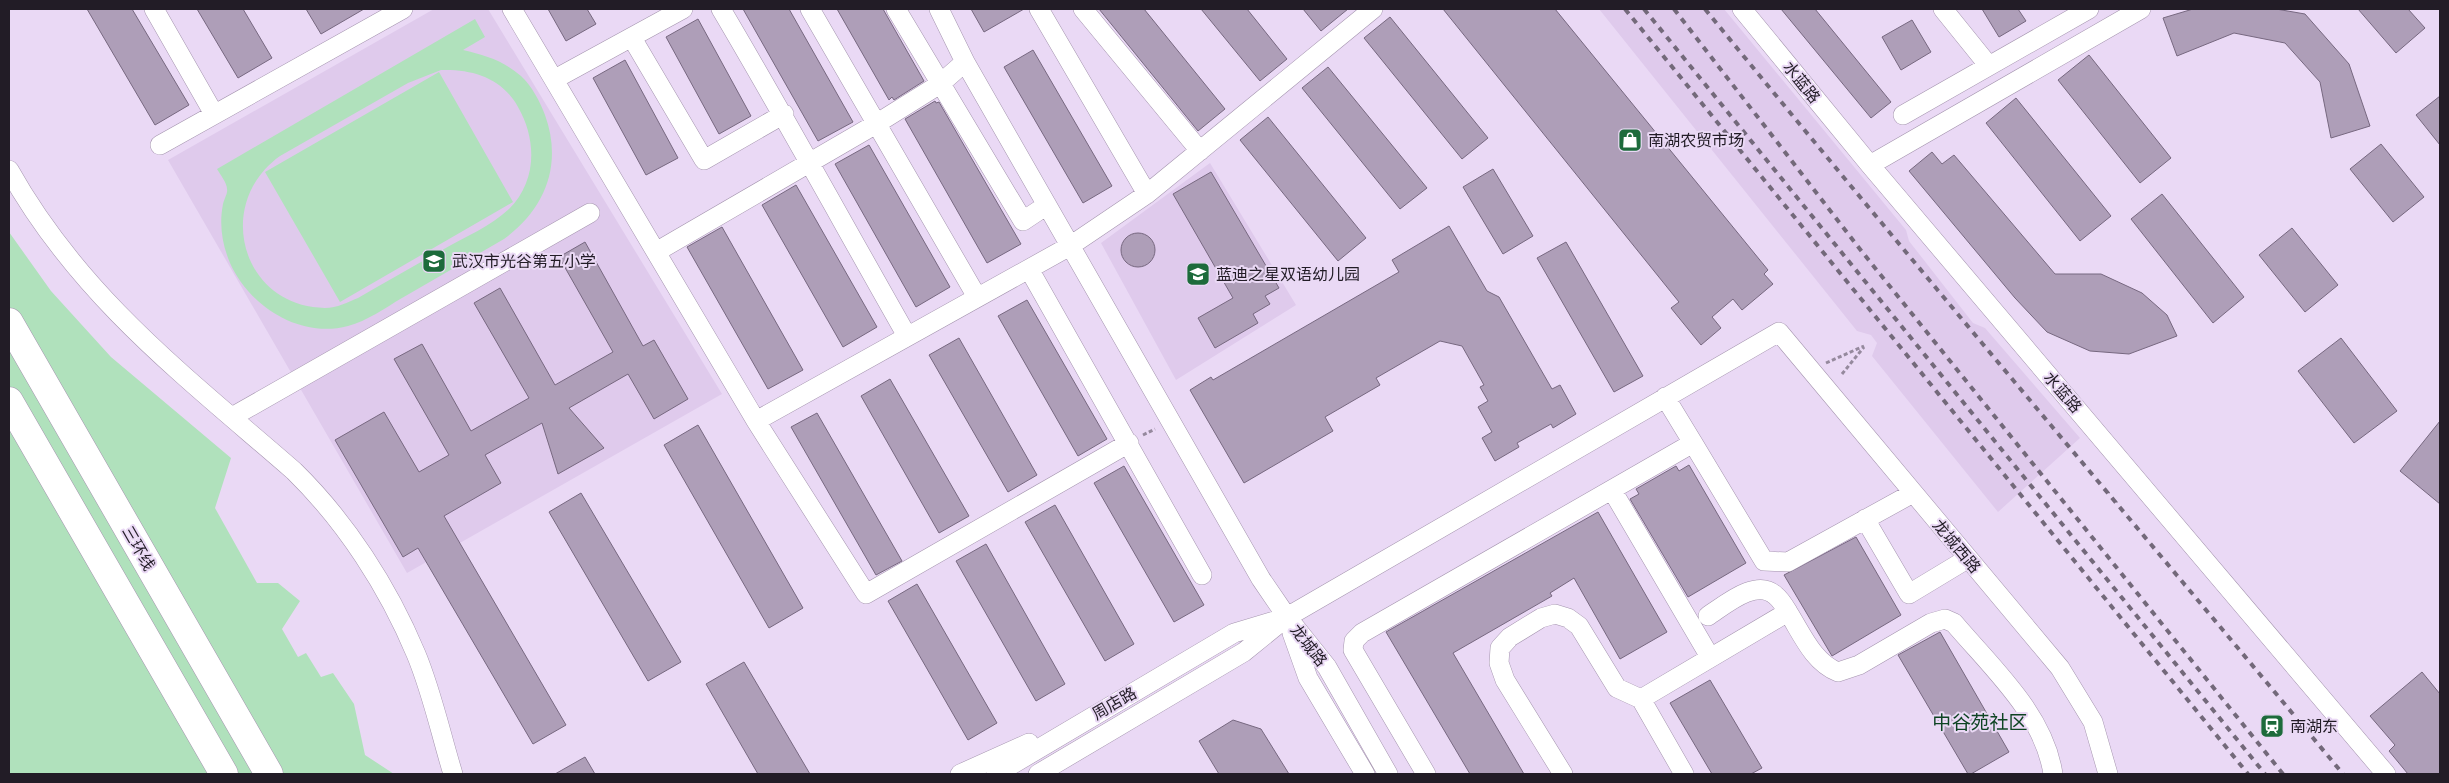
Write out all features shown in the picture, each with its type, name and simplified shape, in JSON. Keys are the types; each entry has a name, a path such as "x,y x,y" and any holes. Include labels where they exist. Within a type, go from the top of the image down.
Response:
{"highway":[{"name":"三环线","path":"9,322 269,774"},
{"path":"9,401 224,774"}],"street":[{"path":"154,9 214,114"},
{"path":"160,145 402,9"},
{"path":"512,9 756,421 866,594 1129,443"},
{"path":"555,79 683,9"},
{"path":"721,9 784,114 808,163 907,336"},
{"path":"810,9 977,297"},
{"path":"896,9 1023,221 1047,205"},
{"path":"939,9 965,62 1070,246 1262,579 1286,617 1665,397 1764,561 1788,562 1913,493"},
{"path":"1039,9 1147,194"},
{"path":"1083,9 1200,151"},
{"path":"756,421 1070,246 1147,194 1372,9"},
{"name":"水蓝路","path":"1742,9 1870,165 2386,774"},
{"path":"1943,9 1989,66"},
{"path":"1903,115 2089,9"},
{"path":"1870,165 2141,9"},
{"path":"632,38 704,160 784,114"},
{"path":"656,252 876,124 940,84 965,62"},
{"path":"9,170 46,230 90,286 134,330 311,488 350,537 368,563 399,618 417,656 453,774"},
{"path":"232,417 590,214"},
{"path":"1029,269 1202,575"},
{"name":"龙城西路","path":"1665,397 1779,332 2060,668 2093,722 2108,774"},
{"path":"1426,774 1353,650 1354,641 1362,633 1693,443"},
{"path":"1612,490 1710,657"},
{"path":"1865,519 1909,594 1968,560"},
{"path":"1708,616 1744,594 1763,590 1776,595 1814,654 1828,668 1838,672 1859,664 1931,623 1945,619 1954,623 2028,710 2040,730 2053,774"},
{"path":"1641,700 1788,612"},
{"path":"1563,774 1505,680 1499,663 1500,648 1510,637 1541,618 1555,614 1568,618 1579,626 1617,688 1641,700 1675,771"},
{"name":"周店路","path":"996,774 1234,633 1286,617"},
{"name":"周店路","path":"1038,774 1244,652 1286,617"},
{"name":"龙城路","path":"1286,617 1308,678 1365,774"},
{"name":"龙城路","path":"1286,617 1326,667 1388,774"},
{"path":"960,774 1086,719"},
{"path":"1053,774 1097,739"}],"path":[{"path":"1830,359 1864,346 1842,374"}],"shaded area":[{"name":"武汉市光谷第五小学","path":"434,9 488,9 722,394 407,573 168,160"},
{"path":"1599,9 1724,9 1906,230 1909,241 1973,323 1985,328 2080,438 1998,512 1872,356 1877,343 1871,335 1857,331"},
{"name":"蓝迪之星双语幼儿园","path":"1210,163 1296,305 1176,380 1101,243"}],"green space":[{"path":"475,19 485,37 463,50 487,56 501,62 515,71 529,84 545,115 552,151 551,168 540,200 518,227 504,239 369,318 348,326 330,329 312,328 278,316 250,293 239,279 230,263 223,241 222,211 227,187 217,169","holes":["441,70 453,70 486,77 495,82 504,89 518,107 529,133 531,146 529,173 525,186 518,198 509,209 486,226 358,298 334,307 325,308 296,303 274,291 257,272 246,250 243,225 247,200 259,176 280,156 408,83"]},
{"path":"439,72 513,202 340,302 265,172"},
{"path":"9,232 51,291 111,357 231,458 215,508 257,583 278,583 300,601 282,629 298,657 306,653 321,677 333,673 354,704 365,755 394,774 9,774"}],"building":[{"path":"87,9 132,9 189,105 155,125"},
{"path":"197,9 243,9 272,58 238,78"},
{"path":"306,9 364,9 321,34"},
{"path":"548,9 587,9 596,24 566,41"},
{"path":"743,9 789,9 853,122 818,141"},
{"path":"837,9 883,9 924,81 894,100 892,97 889,100"},
{"path":"971,9 1024,9 984,32"},
{"path":"1099,9 1144,9 1225,109 1198,131"},
{"path":"1201,9 1247,9 1287,59 1260,81"},
{"path":"1303,9 1348,9 1321,31"},
{"path":"1443,9 1555,9 1768,270 1764,274 1773,284 1742,310 1733,299 1712,317 1721,328 1701,345 1671,308 1679,302"},
{"path":"1781,9 1815,9 1891,102 1871,118"},
{"path":"1982,9 2018,9 2026,21 1999,37"},
{"path":"2193,9 2276,9 2305,14 2349,64 2370,126 2331,138 2320,82 2285,43 2234,33 2177,56 2163,18"},
{"path":"2358,9 2408,9 2425,28 2396,53"},
{"path":"1390,17 1488,138 1462,159 1364,38"},
{"path":"698,19 751,116 719,134 666,37"},
{"path":"1912,20 1931,52 1901,70 1882,37"},
{"path":"1033,50 1112,186 1083,203 1004,67"},
{"path":"2089,55 2171,158 2140,183 2058,80"},
{"path":"625,60 678,158 646,175 593,78"},
{"path":"1328,67 1427,188 1400,209 1302,88"},
{"path":"2440,96 2440,145 2416,115"},
{"path":"2016,98 2111,216 2080,241 1986,123"},
{"path":"935,101 936,103 939,102 1021,244 987,263 905,119"},
{"path":"1268,117 1366,238 1338,261 1240,140"},
{"path":"2381,144 2424,197 2393,222 2350,169"},
{"path":"869,145 950,287 916,307 835,164"},
{"path":"1932,152 1942,164 1954,155 2055,274 2101,274 2142,293 2167,315 2177,336 2129,354 2090,351 2047,332 2015,298 1909,171"},
{"path":"1493,169 1533,236 1503,254 1463,187"},
{"path":"1211,172 1279,288 1265,296 1270,304 1253,314 1258,323 1215,348 1198,318 1233,298 1173,194"},
{"path":"796,185 877,327 843,347 762,205"},
{"path":"2162,194 2244,297 2213,323 2131,219"},
{"path":"1449,226 1487,291 1499,297 1552,389 1560,385 1576,414 1553,428 1551,424 1517,443 1519,447 1495,461 1482,438 1492,432 1478,407 1488,401 1480,387 1484,385 1462,346 1440,341 1376,378 1380,385 1325,417 1333,431 1244,483 1190,390 1211,377 1213,380 1399,272 1392,260"},
{"path":"722,227 803,370 768,389 687,247"},
{"path":"2292,228 2338,285 2305,312 2259,255"},
{"path":"1138,233 1145,234 1150,238 1154,243 1154,257 1150,262 1145,266 1138,267 1131,266 1126,262 1122,257 1121,250 1122,243 1126,238 1131,234"},
{"path":"585,242 643,346 654,340 688,399 654,419 628,374 569,408 604,448 558,474 542,423 485,455 501,483 444,516 566,725 533,744 418,548 403,557 335,440 384,412 419,472 449,455 394,359 422,344 471,431 529,398 474,303 500,288 555,385 613,352 559,257"},
{"path":"1566,242 1643,376 1614,392 1537,258"},
{"path":"1027,300 1107,439 1078,456 998,316"},
{"path":"959,338 1037,475 1008,492 929,355"},
{"path":"2341,338 2397,411 2354,443 2298,371"},
{"path":"890,379 969,516 939,533 861,396"},
{"path":"817,413 902,561 876,575 791,427"},
{"path":"2440,421 2440,504 2400,471"},
{"path":"698,425 803,608 769,628 664,445"},
{"path":"1689,465 1746,563 1688,597 1630,499 1639,494 1636,489 1676,466 1679,471"},
{"path":"1124,466 1204,605 1174,622 1094,483"},
{"path":"581,493 681,662 648,681 549,512"},
{"path":"1055,505 1134,644 1105,661 1025,522"},
{"path":"1598,512 1667,632 1620,659 1574,578 1550,593 1552,596 1453,653 1524,774 1470,774 1386,632"},
{"path":"1856,537 1901,615 1832,656 1784,575"},
{"path":"986,544 1065,684 1036,701 956,561"},
{"path":"917,584 997,723 968,740 888,601"},
{"path":"1940,632 2009,752 1971,774 1968,774 1898,655"},
{"path":"744,662 810,774 758,774 706,684"},
{"path":"2422,672 2440,694 2440,774 2408,774 2389,751 2395,745 2370,716"},
{"path":"1710,680 1762,768 1751,774 1712,774 1670,703"},
{"path":"1233,720 1261,729 1289,774 1219,774 1199,741"},
{"path":"585,757 595,774 555,774"}],"railway":[{"path":"1625,9 2248,774"},
{"path":"1644,9 2265,774"},
{"path":"1674,9 1863,253 2283,774"},
{"path":"1705,9 1863,201 2343,774"}],"place":[{"name":"南湖农贸市场","path":"1630,140"},
{"name":"武汉市光谷第五小学","path":"434,261"},
{"name":"蓝迪之星双语幼儿园","path":"1198,274"},
{"name":"南湖东","path":"2272,726"}],"district":[{"name":"中谷苑社区","path":"1980,721"}]}
